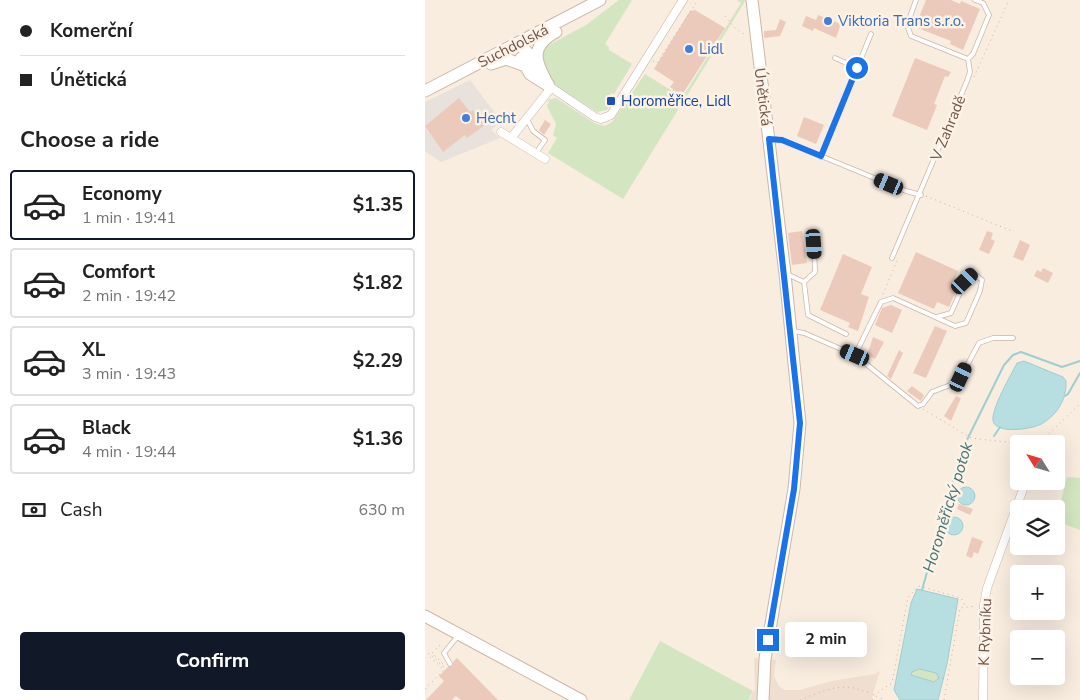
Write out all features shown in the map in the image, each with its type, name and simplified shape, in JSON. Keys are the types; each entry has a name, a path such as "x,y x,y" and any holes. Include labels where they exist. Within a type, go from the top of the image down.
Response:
{"street":[{"path":"549,85 537,59 538,48 542,41 586,14 600,0"},
{"name":"Suchdolská","path":"425,91 519,44 600,0"},
{"path":"452,77 506,59 513,59 523,65 534,78 549,85 595,117 601,119 611,115 683,0"},
{"name":"Únětická","path":"751,0 785,274 800,423 794,489 765,659 763,700"},
{"path":"519,44 528,53 549,85"},
{"path":"519,44 523,65"},
{"path":"511,138 549,85"},
{"path":"501,132 545,158"},
{"name":"K Rybníku","path":"983,700 984,605 987,588 1022,490"},
{"path":"425,616 581,700"}],"lane":[{"path":"916,0 907,25 911,36 968,59"},
{"name":"V Zahradě","path":"893,258 921,195 967,81 970,72 968,59 973,54 989,15 983,3 975,0"},
{"path":"821,156 871,34"},
{"path":"835,58 857,68"},
{"path":"527,118 533,131 545,140 536,153"},
{"path":"769,139 782,140 906,191 921,195"},
{"path":"804,282 815,272 814,244"},
{"path":"855,355 881,302 893,298 955,326 966,323 980,291 982,280 979,276 973,273 965,281 951,313 937,317"},
{"path":"785,274 791,274 804,282"},
{"path":"804,282 808,316 846,334"},
{"path":"790,330 804,333 855,355 918,406 923,404 932,392 953,384 961,377 979,343 993,338 1013,338"},
{"path":"450,664 444,652 459,634"}],"path":[{"path":"967,81 976,76 1009,0"},
{"path":"725,16 735,28 747,34 749,41"},
{"path":"921,195 1014,232"},
{"path":"881,302 899,258 899,246"},
{"path":"1047,435 1080,404"},
{"path":"918,406 971,438 1010,442"},
{"path":"872,700 874,694 892,683 908,598 916,587 919,586 961,598 966,608"},
{"path":"944,700 960,608 984,605"},
{"path":"425,688 444,670 428,655 429,653 446,667 433,653 440,645"},
{"path":"938,677 947,679"},
{"path":"800,700 830,687 853,686 884,700"}],"shaded area":[{"path":"470,80 501,121 491,130 500,138 441,162 425,151 425,102"},
{"path":"754,658 776,660 774,676 779,686 784,690 800,690 831,681 875,674 880,671 871,700 749,700 755,689"}],"green space":[{"path":"619,0 632,0 605,44 609,47 609,50 632,64 614,94 611,93 609,97 611,104 607,110 597,112 556,86 540,58 546,42 549,45 586,25"},
{"path":"737,0 745,0 623,199 548,153 557,138 553,135 556,124 547,106 549,102 547,100 556,98 596,124 605,126 612,122 645,74 672,91 673,89 684,95 741,3"},
{"path":"1067,477 1080,478 1080,530 1065,524 1065,500 1061,500"},
{"path":"660,641 753,691 748,700 629,700"},
{"path":"919,669 936,673 939,678 934,682 911,675 912,672"}],"water":[{"path":"1024,361 1063,377 1066,381 1066,387 1061,405 1053,415 1039,425 1016,430 1001,428 993,421 995,409 1017,363"},
{"path":"966,487 972,490 975,496 972,502 966,505 960,502 957,496 960,490"},
{"path":"954,517 960,520 963,526 960,532 954,535 948,532 945,526 948,520"},
{"path":"917,589 958,599 947,664 938,700 900,700 894,690 911,603","holes":["919,669 936,673 939,678 934,682 911,675 912,672"]}],"building":[{"path":"926,0 951,0 960,4 961,1 980,9 963,50 950,44 951,41 915,27"},
{"name":"Lidl","path":"695,10 725,28 682,95 670,87 674,82 654,69 690,11"},
{"path":"818,15 841,24 836,38 814,28 813,31 802,26 806,16 816,20"},
{"path":"780,19 786,22 780,36 764,38 764,31 776,30"},
{"path":"915,58 951,72 948,77 945,76 934,104 937,105 927,130 892,116"},
{"path":"459,98 470,112 473,110 485,125 467,138 465,135 443,152 425,126"},
{"path":"804,117 824,125 816,144 797,136"},
{"path":"545,120 551,124 544,135 539,130"},
{"path":"802,231 807,263 792,265 788,233"},
{"path":"987,231 993,233 991,239 995,241 989,254 979,250"},
{"path":"1020,240 1030,245 1023,261 1013,257"},
{"path":"916,252 958,271 955,278 961,280 949,307 937,302 934,309 898,293"},
{"path":"843,254 872,267 861,294 869,297 858,331 848,327 850,323 820,310"},
{"path":"1043,268 1053,273 1048,283 1034,276 1037,270 1041,272"},
{"path":"891,305 902,310 892,333 875,325 882,308"},
{"path":"935,326 947,331 926,378 913,373"},
{"path":"873,337 884,342 875,359 867,355"},
{"path":"899,350 903,353 891,379 887,376"},
{"path":"912,386 924,395 921,401 907,391"},
{"path":"956,396 961,398 951,421 944,416"},
{"path":"959,504 973,509 970,515 957,509"},
{"path":"972,537 983,541 978,554 974,552 972,558 966,556"},
{"path":"457,658 498,700 461,700 456,696 452,700 426,700 444,681 439,676 448,667 453,666 453,662"}],"waterway":[{"name":"Horoměřický potok","path":"922,590 961,452 1004,365 1013,355 1021,352 1062,367 1080,361"},
{"path":"1065,396 1080,373"},
{"path":"994,436 1000,427"}],"place":[{"name":"Viktoria Trans s.r.o.","path":"828,21"},
{"name":"Lidl","path":"689,49"},
{"name":"Horoměřice, Lidl","path":"611,101"},
{"name":"Hecht","path":"466,118"}],"route":[{"path":"768,640 794,489 800,423 769,139 782,140 821,156 857,68"}]}
